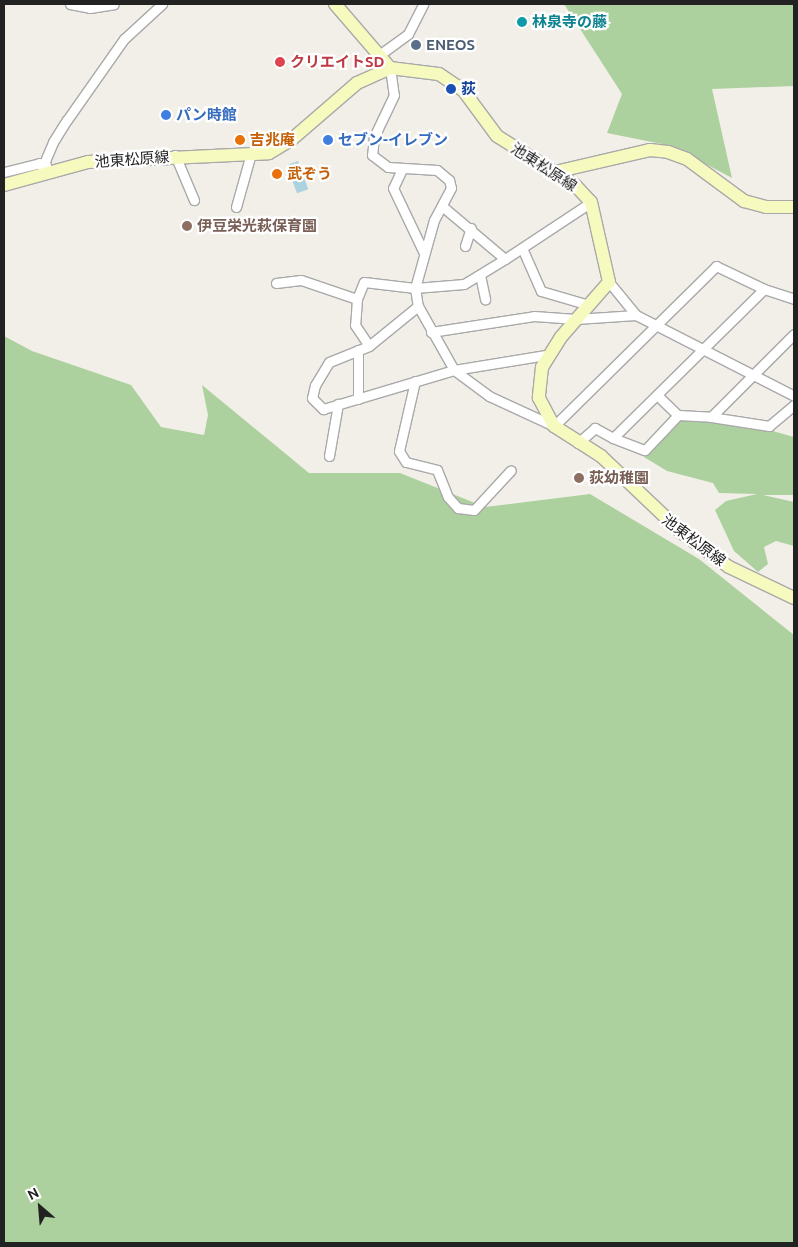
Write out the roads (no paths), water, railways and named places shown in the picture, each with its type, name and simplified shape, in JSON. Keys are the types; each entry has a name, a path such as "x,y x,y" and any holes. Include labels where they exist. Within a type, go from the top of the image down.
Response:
{"main road":[{"path":"335,4 382,53 390,68"},
{"name":"池東松原線","path":"4,185 47,170 88,162 175,155 250,157 269,153 291,140 357,83 390,68 419,69 454,82 497,136 556,172 591,202 609,282 546,355 539,374 539,398 554,426 601,456 682,533 729,567 794,598"},
{"path":"556,172 650,150 668,152 687,159 744,201 766,207 794,207"}],"street":[{"path":"70,4 90,8 114,4"},
{"path":"47,170 52,142 124,39 162,4"},
{"path":"382,53 408,34 423,4"},
{"path":"390,68 394,95 374,137 372,156 380,164 402,169 427,168 444,174 451,188 424,253 415,288 418,306 454,370 496,400 554,426 716,266 794,300"},
{"path":"175,155 194,200"},
{"path":"236,207 250,157"},
{"path":"4,172 39,163 47,170"},
{"path":"402,169 393,188 424,253"},
{"path":"369,346 355,325 357,299 364,282 415,288 464,284 591,202"},
{"path":"442,206 471,228 505,259"},
{"path":"465,246 471,228"},
{"path":"522,248 541,291 589,306"},
{"path":"480,275 485,299"},
{"path":"276,283 301,280 357,299"},
{"path":"609,282 636,315"},
{"path":"613,438 764,288"},
{"path":"418,306 369,346 328,362 315,384 312,398 323,409 454,370 546,355"},
{"path":"431,332 534,316 576,319 636,315 658,324 794,396"},
{"path":"711,417 794,334"},
{"path":"358,350 358,399"},
{"path":"415,382 399,450 406,462 437,470 453,503 458,508 474,510 511,470"},
{"path":"658,395 678,415 711,417 769,426 794,405"},
{"path":"329,456 338,404"},
{"path":"578,443 595,428 613,438 645,450 678,415"}],"water":[{"path":"298,161 308,189 297,193 287,165"}],"place":[{"name":"林泉寺の藤","path":"522,22"},
{"name":"ENEOS","path":"416,45"},
{"name":"クリエイトSD","path":"280,62"},
{"name":"荻","path":"451,89"},
{"name":"パン時館","path":"166,115"},
{"name":"吉兆庵","path":"240,140"},
{"name":"セブン-イレブン","path":"328,140"},
{"name":"武ぞう","path":"277,174"},
{"name":"伊豆栄光萩保育園","path":"187,226"},
{"name":"荻幼稚園","path":"579,478"}]}
